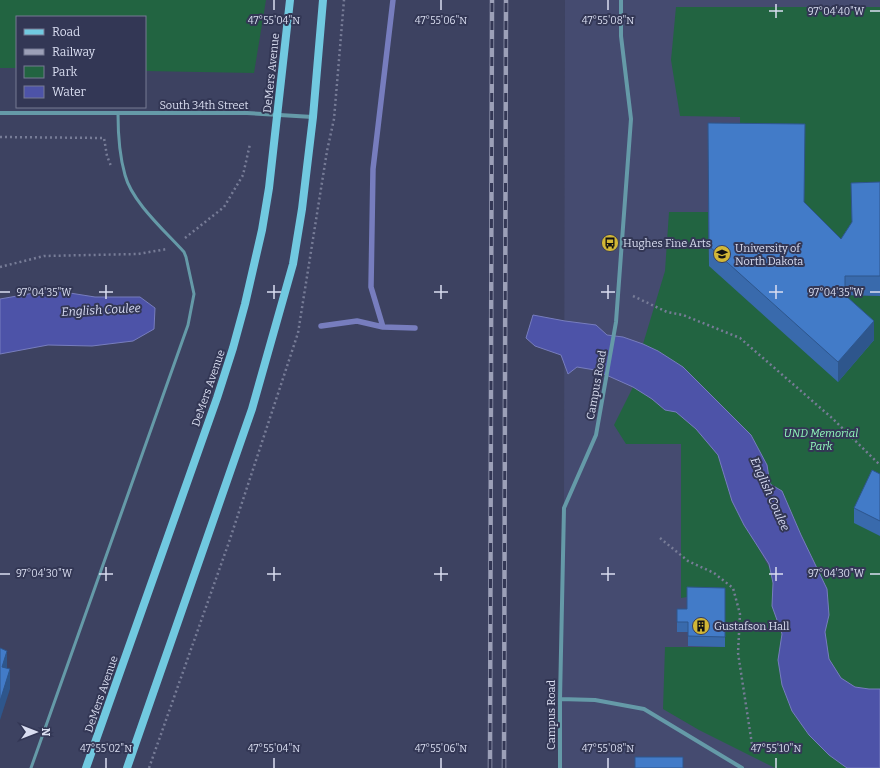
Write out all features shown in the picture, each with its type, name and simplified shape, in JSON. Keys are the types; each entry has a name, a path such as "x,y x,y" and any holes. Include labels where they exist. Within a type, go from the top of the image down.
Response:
{"main road":[{"name":"DeMers Avenue","path":"86,768 217,398 233,348 263,223 269,188 290,0"},
{"path":"127,768 252,409 293,264 302,209 313,117 323,0"}],"street":[{"name":"Campus Road","path":"560,768 564,508 596,435 616,322 631,119 621,36 621,0"},
{"name":"South 34th Street","path":"0,113 247,113 313,117"},
{"path":"560,699 595,700 644,709 742,768"}],"lane":[{"path":"31,768 188,325 194,294 186,257 177,244 136,197 125,176 118,144 118,114"}],"path":[{"path":"0,137 104,138 111,169"},
{"path":"0,267 44,256 138,254 167,249 177,244 224,207 244,175 250,144"},
{"path":"164,245 167,249"},
{"path":"633,296 667,312 683,315 740,338 832,418 880,465"},
{"path":"660,538 688,561 714,573 733,588 740,614 738,654 753,752"}],"shaded area":[{"name":"University of North Dakota","path":"565,0 880,0 880,768 560,768 564,508"}],"green space":[{"path":"0,0 266,0 254,73 146,71 146,16 16,16 16,68 0,68"},
{"path":"676,7 880,7 880,201 841,259 740,142 740,117 680,116 671,60"},
{"name":"UND Memorial Park","path":"669,212 708,212 709,266 845,314 845,295 880,296 880,692 855,687 841,678 829,659 825,632 827,589 801,535 770,484 767,465 643,344 665,271"},
{"path":"633,387 652,399 665,410 676,412 696,429 718,455 732,501 770,569 773,583 772,606 782,634 778,660 829,755 847,768 775,768 699,730 663,709 665,647 725,647 687,597 681,598 681,444 626,444 614,425"}],"water":[{"path":"51,290 95,297 140,297 155,308 154,329 133,341 92,346 48,345 0,354 0,299"},
{"path":"533,315 596,325 607,335 623,337 658,351 683,367 751,435 767,465 770,484 782,491 827,589 829,615 825,632 829,659 841,678 855,687 880,689 880,768 847,768 829,755 809,735 792,711 782,685 778,660 782,634 772,606 773,583 769,564 744,525 732,501 718,455 696,429 676,412 665,410 652,399 633,387 595,370 577,367 568,374 561,355 535,346 526,338"}],"building":[{"path":"708,123 805,124 804,202 841,239 852,222 851,183 880,182 880,276 845,276 845,295 874,321 838,362 709,246"},
{"path":"872,470 880,474 880,521 854,508"},
{"name":"Gustafson Hall","path":"687,587 725,588 725,637 688,636 688,622 677,622 677,609 687,609"},
{"path":"0,648 7,651 2,667 10,669 0,701"},
{"path":"635,757 683,757 683,768 635,768"}],"waterway":[{"path":"383,327 371,287 373,169 393,0"},
{"name":"English Coulee","path":"321,326 357,321 383,327 415,328"}],"railway":[{"path":"490,768 492,0"},
{"path":"504,768 506,0"}],"place":[{"name":"Hughes Fine Arts","path":"610,243"},
{"name":"University of North Dakota","path":"722,254"},
{"name":"Gustafson Hall","path":"701,626"}]}
